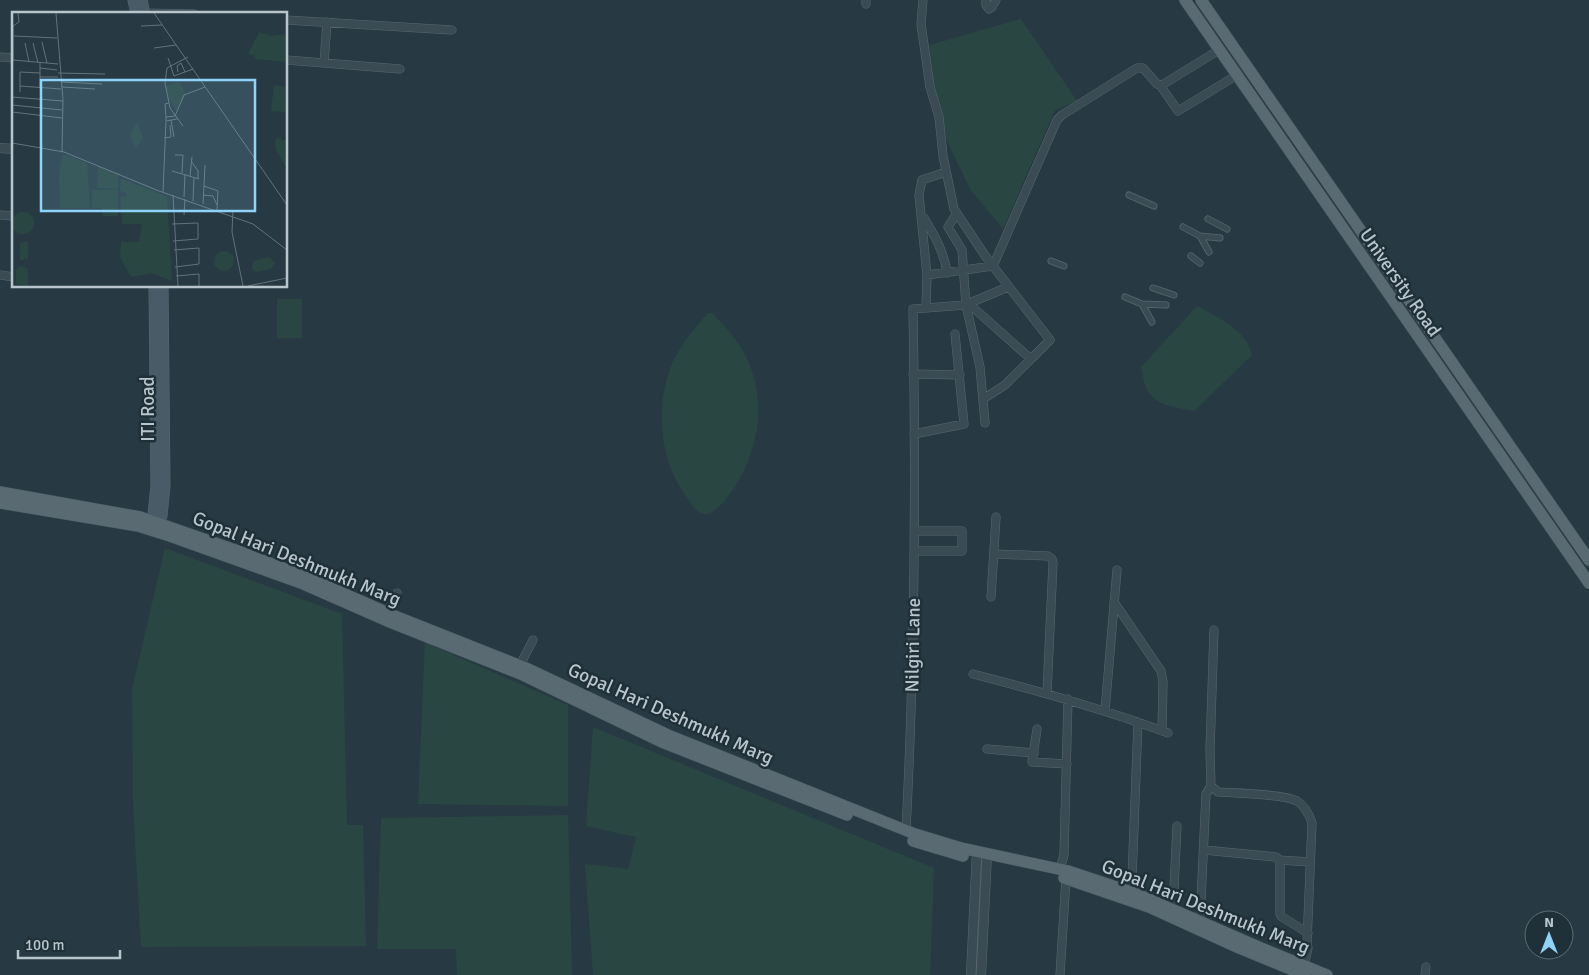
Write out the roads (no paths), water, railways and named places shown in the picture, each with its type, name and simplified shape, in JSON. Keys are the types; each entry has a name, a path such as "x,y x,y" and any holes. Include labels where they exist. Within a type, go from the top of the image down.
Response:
{"main road":[{"path":"133,0 141,12"},
{"name":"University Road","path":"1185,0 1589,583"},
{"name":"University Road","path":"1201,0 1589,560"},
{"name":"ITI Road","path":"154,288 159,335"},
{"name":"ITI Road","path":"154,526 159,335 163,288"},
{"name":"Gopal Hari Deshmukh Marg","path":"0,492 154,526 304,576 387,612 520,665 682,745 873,826 935,849 1063,874 1172,909 1302,968"},
{"name":"Gopal Hari Deshmukh Marg","path":"0,503 154,526 301,583 392,623 523,675 664,743 682,745 982,857"},
{"name":"Gopal Hari Deshmukh Marg","path":"1126,894 1149,907 1239,948 1327,975"}],"street":[{"path":"923,0 921,24 930,87 938,117 943,156 954,209 1008,287 1050,340 1005,385 983,400"},
{"path":"986,0 986,5 989,9 992,8 996,0"},
{"path":"288,20 452,30"},
{"path":"324,63 327,22"},
{"path":"1160,85 1219,50"},
{"path":"288,60 400,69"},
{"path":"993,266 1059,117 1138,67 1143,68 1160,85 1178,111 1237,75"},
{"path":"946,172 922,180 920,195 927,276 926,308 945,308 967,304 1008,287"},
{"path":"1129,194 1154,206"},
{"path":"957,213 948,227 962,250 967,304 980,367 985,423"},
{"path":"922,214 938,241 945,260 947,273"},
{"path":"1208,219 1227,229"},
{"path":"1183,227 1200,236 1220,238"},
{"path":"1200,236 1209,252"},
{"path":"1191,256 1200,263"},
{"path":"1051,261 1064,266"},
{"path":"927,276 993,266"},
{"path":"1153,288 1174,295"},
{"path":"1125,298 1142,304 1166,306"},
{"path":"967,304 1031,359"},
{"path":"1142,304 1152,322"},
{"name":"Nilgiri Lane","path":"906,830 910,762 914,551 913,309 926,308"},
{"path":"914,434 964,424 955,334"},
{"path":"914,374 960,374"},
{"path":"991,597 996,517"},
{"path":"914,531 962,531 962,551 914,551"},
{"path":"994,554 1048,556 1052,559 1047,693"},
{"path":"1105,711 1117,570"},
{"path":"387,612 397,593"},
{"path":"973,674 1068,699 1165,732 1161,671 1114,602"},
{"path":"1200,921 1206,794 1211,786 1210,750 1214,630"},
{"path":"520,665 533,640"},
{"path":"1060,975 1068,699"},
{"path":"1126,894 1132,879 1138,722"},
{"path":"1037,729 1032,762 1067,764"},
{"path":"987,748 1034,753"},
{"path":"1211,786 1218,792 1282,797 1296,800 1308,811 1312,823 1308,933 1307,943 1303,946 1302,968"},
{"path":"1172,909 1177,826"},
{"path":"1204,850 1274,856 1279,860 1310,862"},
{"path":"972,975 982,857"},
{"path":"981,975 982,857"},
{"path":"1279,860 1280,914 1308,933"}]}
